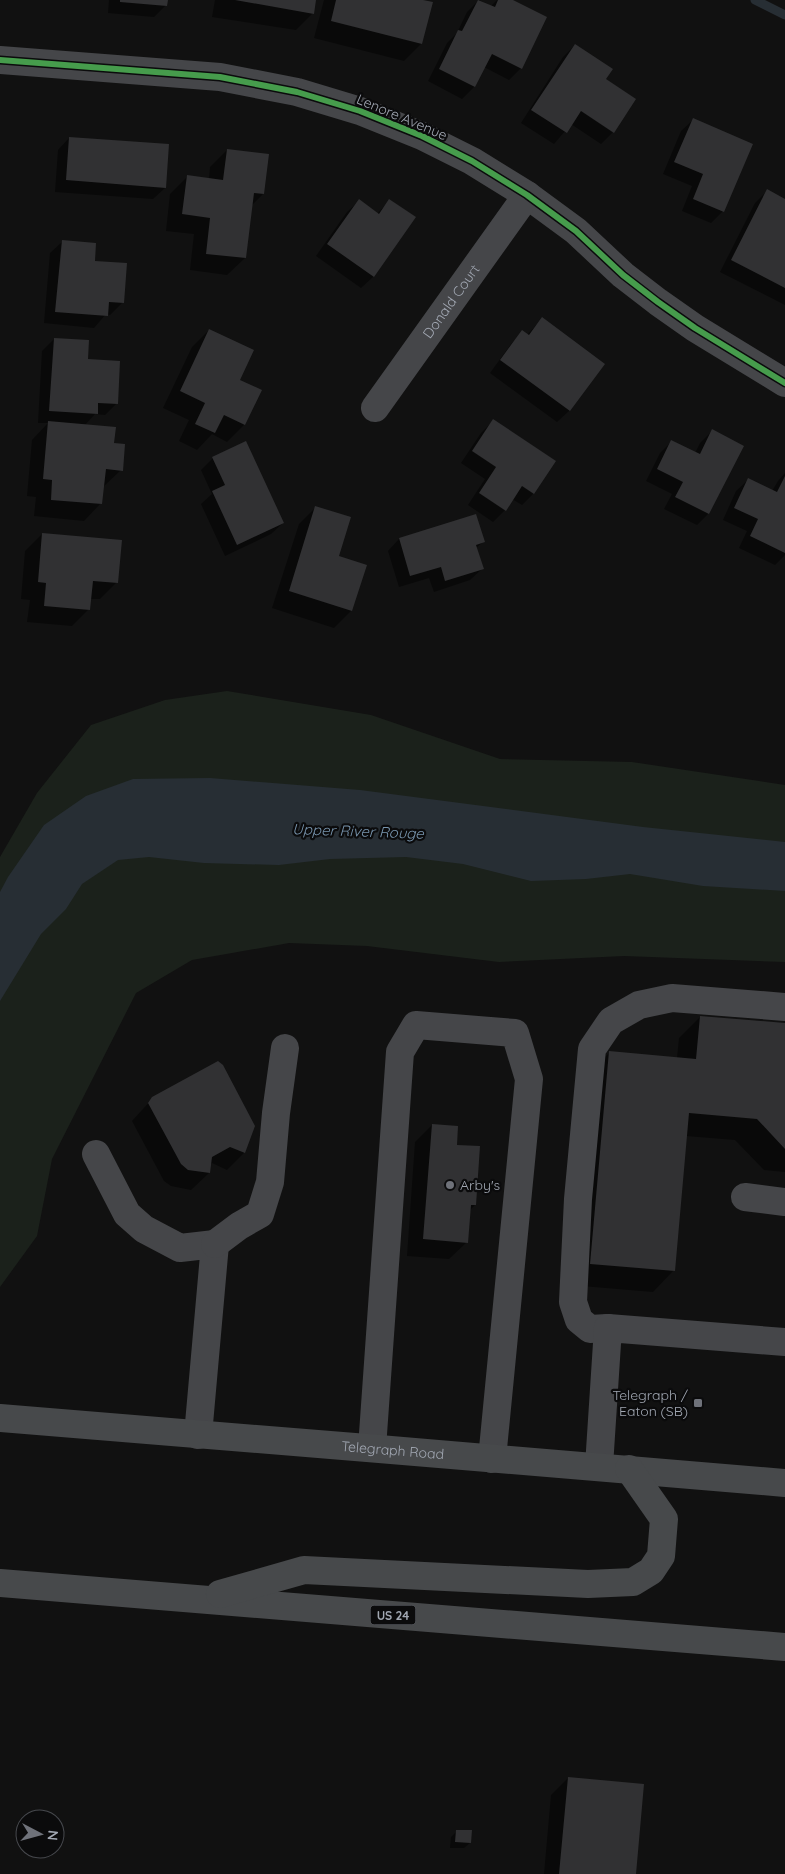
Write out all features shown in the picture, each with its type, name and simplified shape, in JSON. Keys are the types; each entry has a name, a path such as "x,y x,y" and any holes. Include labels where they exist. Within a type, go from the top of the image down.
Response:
{"main road":[{"name":"Telegraph Road","path":"0,1418 492,1459 599,1466 785,1483"},
{"path":"202,1599 304,1570 588,1584 633,1582 651,1571 661,1556 664,1519 630,1469"},
{"name":"US 24","path":"0,1583 785,1647"}],"street":[{"name":"Lenore Avenue","path":"0,60 220,77 297,92 360,111 422,136 472,161 527,195 576,231 623,275 658,302 695,328 785,383"},
{"name":"Donald Court","path":"375,408 527,195"},
{"path":"785,1007 672,998 639,1005 611,1021 592,1049 578,1199 573,1302 579,1320 590,1329 608,1328 785,1342"},
{"path":"372,1448 400,1052 416,1025 515,1033 529,1079 492,1459"},
{"path":"96,1154 127,1214 144,1229 180,1248 215,1244 239,1226 260,1214 270,1182 276,1113 285,1048"},
{"path":"745,1197 785,1202"},
{"path":"198,1435 215,1244"},
{"path":"599,1466 608,1328"}],"shaded area":[{"path":"227,691 371,715 500,759 632,762 785,785 785,962 624,956 499,962 367,946 289,943 192,960 136,993 52,1159 37,1236 0,1287 0,857 37,793 91,725 165,700"}],"water":[{"name":"Upper River Rouge","path":"210,778 360,790 643,827 785,842 785,891 703,886 630,874 586,879 531,881 463,864 406,857 330,859 279,865 204,863 149,857 118,860 82,884 66,909 41,934 0,1001 0,892 8,877 44,825 86,796 133,779"}],"building":[{"path":"120,0 168,0 167,6 120,2"},
{"path":"235,0 316,0 314,14"},
{"path":"336,0 423,0 433,2 422,44 331,21"},
{"path":"478,0 495,7 498,0 513,0 547,17 522,69 492,54 475,87 439,69 458,30 462,31"},
{"path":"575,44 613,69 606,79 636,99 614,133 581,111 567,133 531,110"},
{"path":"693,118 753,144 724,212 693,199 703,174 674,162"},
{"path":"69,137 169,144 166,188 66,180"},
{"path":"227,149 269,154 264,194 254,193 246,258 206,254 210,218 182,214 187,175 223,180"},
{"path":"767,189 785,199 785,288 731,260"},
{"path":"359,199 379,214 389,199 416,217 374,277 327,244"},
{"path":"62,240 96,243 95,261 127,263 124,303 109,302 108,316 55,312"},
{"path":"542,317 605,364 570,411 500,360 522,330 529,335"},
{"path":"209,329 254,350 240,380 262,390 245,425 224,415 215,433 195,424 205,403 180,391"},
{"path":"54,338 89,340 88,359 120,361 118,404 98,403 98,414 49,411"},
{"path":"493,419 556,461 534,494 522,486 506,511 479,493 496,467 472,451"},
{"path":"48,421 116,427 114,443 125,444 123,471 106,469 102,504 51,500 52,480 43,479"},
{"path":"712,429 744,446 709,514 675,497 683,482 657,469 671,440 700,454"},
{"path":"246,441 284,523 237,545 212,491 225,485 212,457"},
{"path":"785,476 785,553 750,536 758,519 734,508 748,478 777,492"},
{"path":"315,506 351,517 339,556 367,565 352,611 289,591"},
{"path":"476,514 485,542 476,545 484,569 445,581 441,567 410,576 399,538"},
{"path":"42,533 122,540 118,583 93,581 90,610 44,606 46,583 38,582"},
{"path":"700,1016 785,1023 785,1149 757,1119 689,1113 675,1271 590,1264 609,1051 696,1059"},
{"path":"218,1061 223,1065 255,1126 245,1153 230,1147 212,1157 210,1173 188,1170 181,1164 148,1103 152,1097"},
{"path":"432,1124 458,1126 457,1145 480,1146 476,1205 471,1205 468,1243 423,1239"},
{"path":"568,1777 644,1784 636,1874 559,1874"},
{"path":"456,1830 472,1830 471,1843 455,1842"}],"waterway":[{"path":"755,0 785,15"}],"cycle path":[{"path":"0,60 220,77 297,92 360,111 422,136 472,161 527,195 576,231 623,275 658,302 695,328 785,383"}],"place":[{"name":"Arby's","path":"450,1185"},
{"name":"Telegraph / Eaton (SB)","path":"698,1403"}]}
